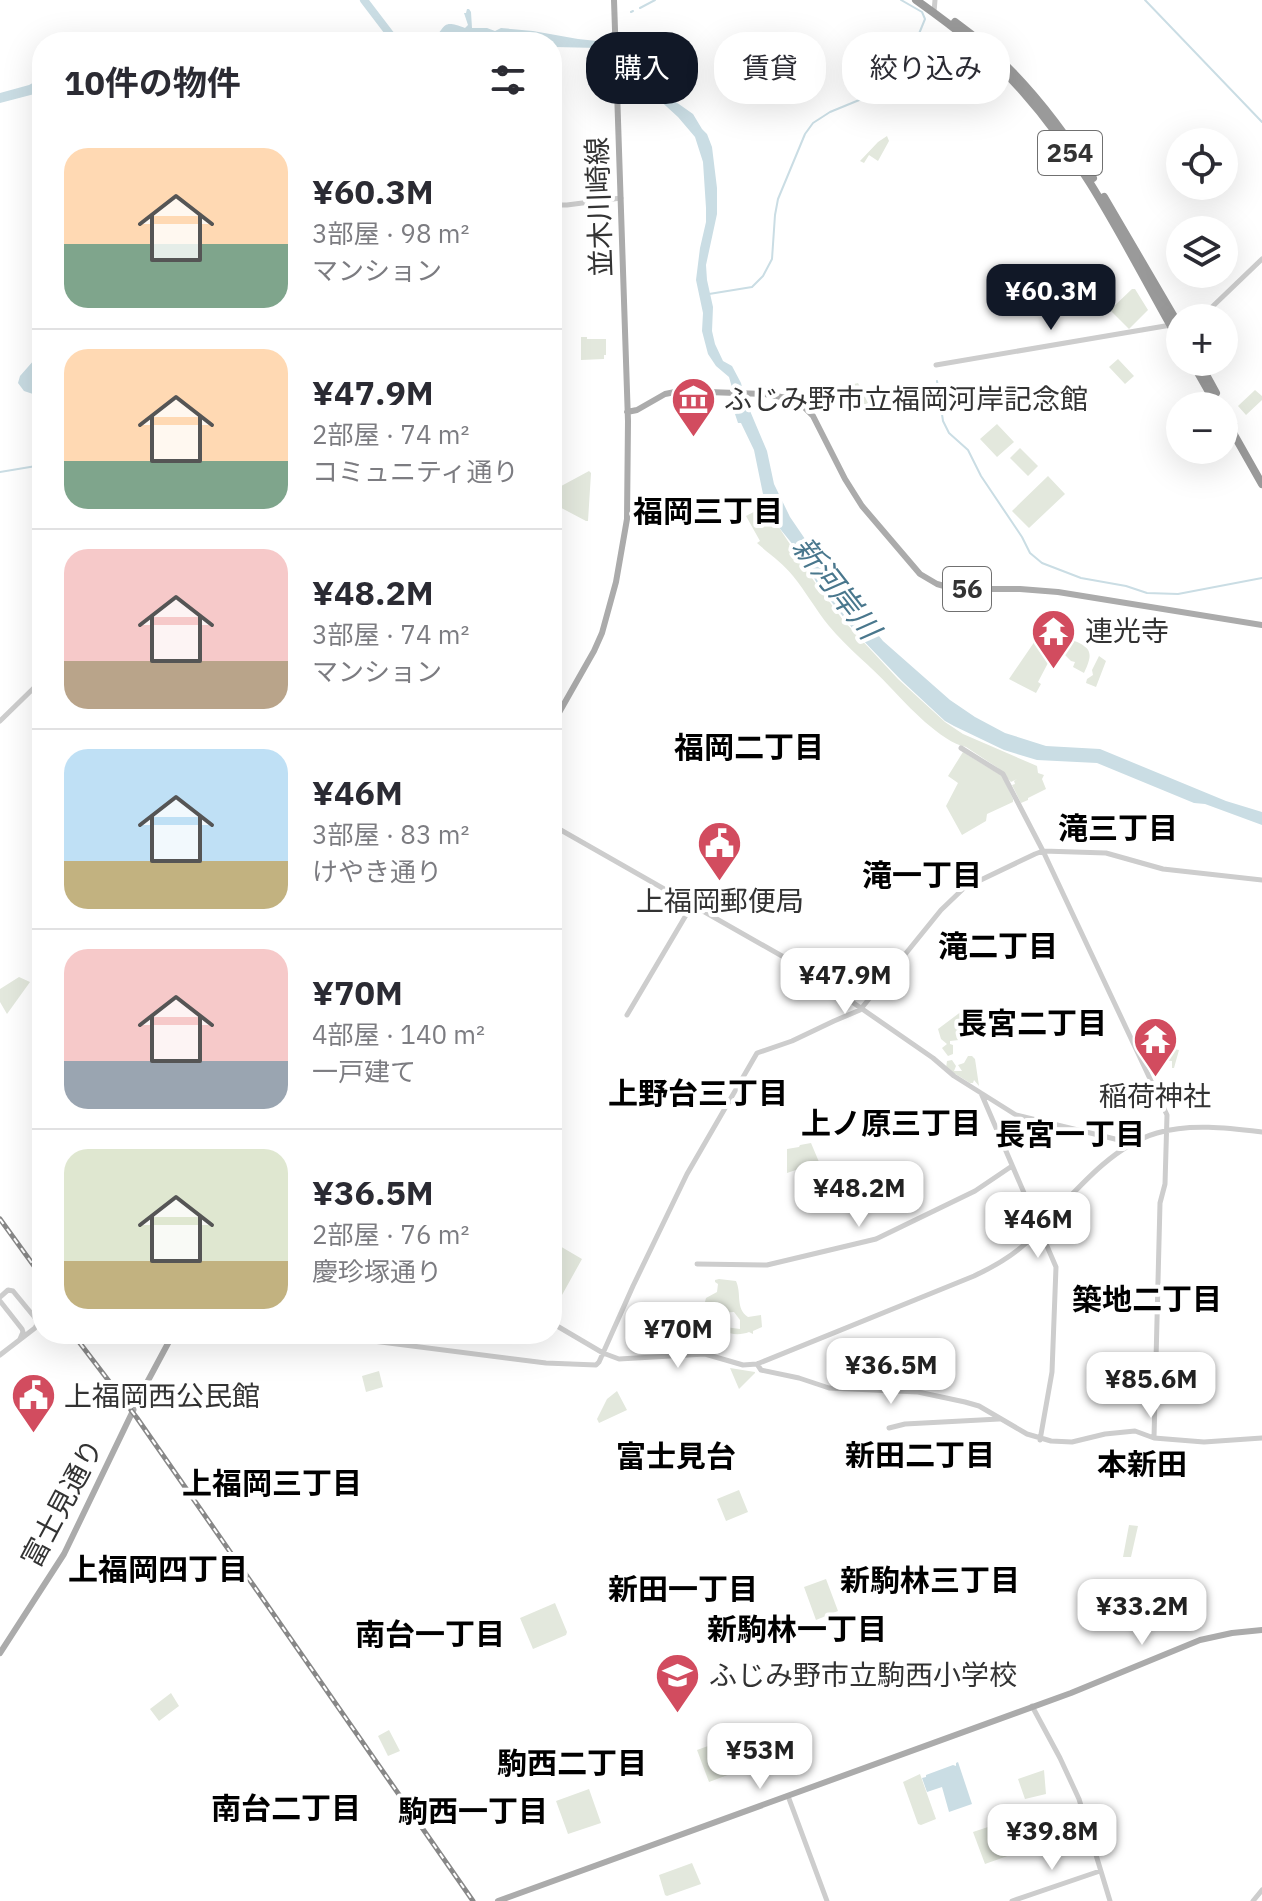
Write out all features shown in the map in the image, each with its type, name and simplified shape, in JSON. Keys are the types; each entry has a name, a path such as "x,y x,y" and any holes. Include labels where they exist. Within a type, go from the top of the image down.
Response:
{"highway":[{"name":"254","path":"916,0 935,7"},
{"name":"254","path":"925,0 1000,68 1053,128 1166,307"},
{"path":"1238,431 1262,473"},
{"path":"1238,442 1262,484"}],"main road":[{"name":"並木川崎線","path":"562,707 594,651 605,624 621,557 628,508 614,0"},
{"name":"56","path":"627,412 673,392 765,394 792,399 813,416 862,506 911,565 937,584 955,589 1058,592 1262,625"},
{"name":"富士見通り","path":"0,1653 64,1554 167,1344"},
{"path":"498,1901 1071,1693 1200,1640 1262,1630"}],"street":[{"path":"562,205 621,198"},
{"path":"1215,304 1262,259"},
{"path":"936,365 1166,327"},
{"path":"0,721 32,690"},
{"path":"961,748 1003,774 1043,851 1167,1115 1165,1184 1160,1203 1154,1438"},
{"path":"562,831 803,968 933,1058 954,1076 1016,1115 1129,1145"},
{"path":"397,1344 564,1365 596,1365 687,1174 757,1053 792,1041 861,1009 941,910 964,888 1043,851 1106,853 1163,869 1262,880"},
{"path":"627,1015 692,905"},
{"path":"981,1092 1056,1267 1052,1372 1040,1440"},
{"path":"562,1329 613,1358 705,1354 743,1365 757,1364 984,1272 1013,1254 1103,1165 1129,1145 1167,1130 1221,1128 1262,1132"},
{"path":"697,1264 767,1265 876,1239 975,1191 1012,1166"},
{"path":"32,1314 13,1291 8,1290 0,1299 22,1329 32,1331"},
{"path":"19,1341 22,1329"},
{"path":"0,1355 32,1331"},
{"path":"757,1364 761,1370 829,1388 918,1392 965,1402 979,1406 1040,1440 1072,1442 1135,1431 1154,1438 1217,1442 1262,1438"},
{"path":"889,1428 999,1419"},
{"path":"1032,1706 1079,1799 1110,1901"},
{"path":"788,1796 827,1901"},
{"path":"1012,1901 1100,1871"},
{"path":"1253,1901 1262,1890"}],"shaded area":[{"path":"887,136 889,141 878,161 869,155 864,163 860,161 878,142"},
{"path":"1132,289 1148,310 1129,329 1110,310"},
{"path":"581,337 606,339 604,359 581,360"},
{"path":"1118,359 1134,376 1125,384 1109,367"},
{"path":"858,383 868,403 854,409 850,385"},
{"path":"1255,390 1262,396 1262,400 1246,415 1238,406"},
{"path":"997,424 1014,442 997,457 980,439"},
{"path":"1020,448 1038,466 1028,476 1010,458"},
{"path":"589,471 591,473 588,521 562,508 562,486"},
{"path":"1048,476 1065,494 1029,528 1012,511"},
{"path":"765,506 843,620 898,679 945,722 963,734 1037,766 1038,773 1044,775 1042,779 1046,789 1021,803 1012,785 1017,779 1011,782 998,768 935,731 843,642 789,571 757,543 760,541 746,516"},
{"path":"1048,622 1054,626 1048,638 1058,644 1038,682 1041,684 1036,693 1009,679"},
{"path":"1065,637 1087,649 1089,658 1084,673 1073,667 1075,662 1063,653"},
{"path":"1099,656 1106,661 1096,687 1086,683 1093,675 1092,670"},
{"path":"963,752 1002,776 1013,802 987,814 986,821 962,835 946,806 958,783 948,776"},
{"path":"19,977 30,982 7,1014 0,1002 0,989"},
{"path":"962,1011 977,1030 963,1034 959,1040 950,1041 953,1054 948,1056 942,1048 947,1044 941,1039 938,1029"},
{"path":"1157,1046 1179,1050 1174,1068 1172,1061 1156,1060"},
{"path":"968,1056 975,1059 979,1086 974,1080 970,1083 946,1068 947,1061 952,1060 956,1066 954,1071 962,1071 958,1065 964,1063"},
{"path":"811,1143 819,1162 787,1173 787,1149"},
{"path":"562,1247 582,1259 562,1295"},
{"path":"715,1280 736,1281 741,1309 748,1317 761,1315 762,1327 753,1334 724,1331 725,1327 740,1329 740,1320 734,1312 706,1310 706,1298 717,1292"},
{"path":"730,1368 755,1372 755,1373 739,1389"},
{"path":"379,1371 383,1387 366,1392 362,1376"},
{"path":"617,1391 627,1410 599,1423 597,1419 607,1399"},
{"path":"739,1490 748,1512 726,1521 717,1499"},
{"path":"1129,1525 1138,1526 1131,1557 1123,1557"},
{"path":"826,1579 838,1611 816,1620 804,1587"},
{"path":"555,1603 566,1635 533,1649 520,1618"},
{"path":"171,1693 179,1706 159,1721 150,1709"},
{"path":"389,1730 400,1751 388,1756 378,1736"},
{"path":"719,1742 723,1753 734,1749 741,1770 709,1782 697,1750"},
{"path":"1044,1770 1046,1794 1025,1799 1018,1779"},
{"path":"920,1774 936,1819 921,1825 903,1782"},
{"path":"589,1789 601,1823 568,1834 556,1801"},
{"path":"1000,1823 1013,1854 985,1864 973,1832"},
{"path":"692,1863 701,1884 665,1895 659,1875"}],"water":[{"path":"467,9 471,12 472,28 539,32 439,32 451,24 465,28 468,25 464,13"},
{"path":"562,36 586,40 586,48 562,47"},
{"path":"32,83 32,95 0,103 0,93"},
{"name":"新河岸川","path":"664,104 679,104 693,114 712,147 717,214 706,265 715,344 723,361 732,366 741,383 767,451 774,484 790,517 829,574 883,641 950,700 1005,733 1046,746 1100,749 1226,801 1262,812 1262,825 1205,804 1194,803 1097,763 1037,760 1004,750 945,721 857,634 818,585 765,504 754,450 730,403 735,398 729,377 708,354 696,280 706,222 703,162 695,137"},
{"path":"32,362 32,394 24,391 18,383"},
{"path":"958,1762 972,1804 949,1812 942,1787 927,1792 922,1778 956,1766"}],"waterway":[{"path":"364,0 388,32"},
{"path":"640,8 655,0"},
{"path":"709,294 752,287 763,276 772,259 778,199 805,134 813,123 830,112 869,96 903,64 925,19 922,12 901,0"},
{"path":"1145,0 1262,122"},
{"path":"937,381 943,421 949,433 968,450 1030,553 1042,563 1081,578 1147,593 1178,594 1262,578"},
{"path":"0,472 32,467"}],"railway":[{"path":"0,1219 32,1263"},
{"path":"81,1344 137,1418 473,1901"}],"place":[{"name":"ふじみ野市立福岡河岸記念館","path":"693,438"},
{"name":"連光寺","path":"1054,670"},
{"name":"上福岡郵便局","path":"720,883"},
{"name":"稲荷神社","path":"1155,1078"},
{"name":"上福岡西公民館","path":"33,1435"},
{"name":"ふじみ野市立駒西小学校","path":"678,1714"}],"district":[{"name":"福岡三丁目","path":"708,512"},
{"name":"福岡二丁目","path":"749,748"},
{"name":"滝三丁目","path":"1118,829"},
{"name":"滝一丁目","path":"922,876"},
{"name":"滝二丁目","path":"998,947"},
{"name":"長宮二丁目","path":"1032,1024"},
{"name":"上野台三丁目","path":"698,1094"},
{"name":"上ノ原三丁目","path":"891,1124"},
{"name":"長宮一丁目","path":"1070,1135"},
{"name":"築地二丁目","path":"1147,1300"},
{"name":"新田二丁目","path":"920,1456"},
{"name":"富士見台","path":"676,1457"},
{"name":"本新田","path":"1142,1465"},
{"name":"上福岡三丁目","path":"272,1484"},
{"name":"上福岡四丁目","path":"158,1570"},
{"name":"新駒林三丁目","path":"930,1581"},
{"name":"新田一丁目","path":"683,1590"},
{"name":"新駒林一丁目","path":"797,1630"},
{"name":"南台一丁目","path":"430,1635"},
{"name":"駒西二丁目","path":"572,1764"},
{"name":"南台二丁目","path":"286,1809"},
{"name":"駒西一丁目","path":"473,1812"}]}
